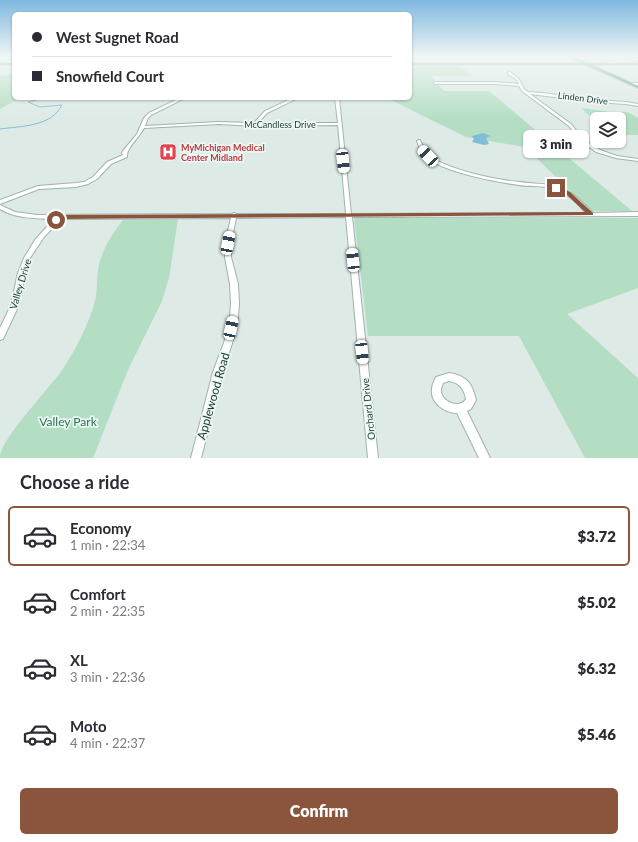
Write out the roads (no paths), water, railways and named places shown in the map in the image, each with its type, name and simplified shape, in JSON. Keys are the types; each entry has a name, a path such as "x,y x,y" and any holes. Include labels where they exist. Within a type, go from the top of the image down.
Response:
{"main road":[{"path":"616,77 631,84 638,85"}],"street":[{"path":"515,77 523,90 570,125 582,139 598,151 616,158 638,160"},
{"path":"435,83 520,85"},
{"name":"Linden Drive","path":"527,93 549,94 587,100 627,102 638,105"},
{"path":"0,202 38,188 76,186 92,180 109,163 125,156 125,151 139,134 147,116 152,112 179,100"},
{"path":"255,125 266,112 292,100"},
{"name":"Orchard Drive","path":"337,100 373,458"},
{"name":"McCandless Drive","path":"143,127 219,123 255,125 340,124"},
{"path":"418,142 422,150 428,156 445,165 482,177 519,184 556,188 568,193 591,214"},
{"path":"0,207 15,214 59,217 349,214 638,214"},
{"name":"Applewood Road","path":"196,458 234,317 234,284 228,257 228,243 234,215"},
{"name":"Valley Drive","path":"0,336 11,315 23,268 28,257 42,235 59,217"},
{"path":"461,410 485,458"}],"water":[{"path":"483,133 491,136 486,138 489,144 484,145 472,142 474,139 472,136"}],"waterway":[{"path":"0,129 26,126 51,118 62,105 40,107 28,102 36,100"}],"place":[{"name":"MyMichigan Medical Center Midland","path":"168,152"}],"park label":[{"name":"Valley Park","path":"68,421"}]}
